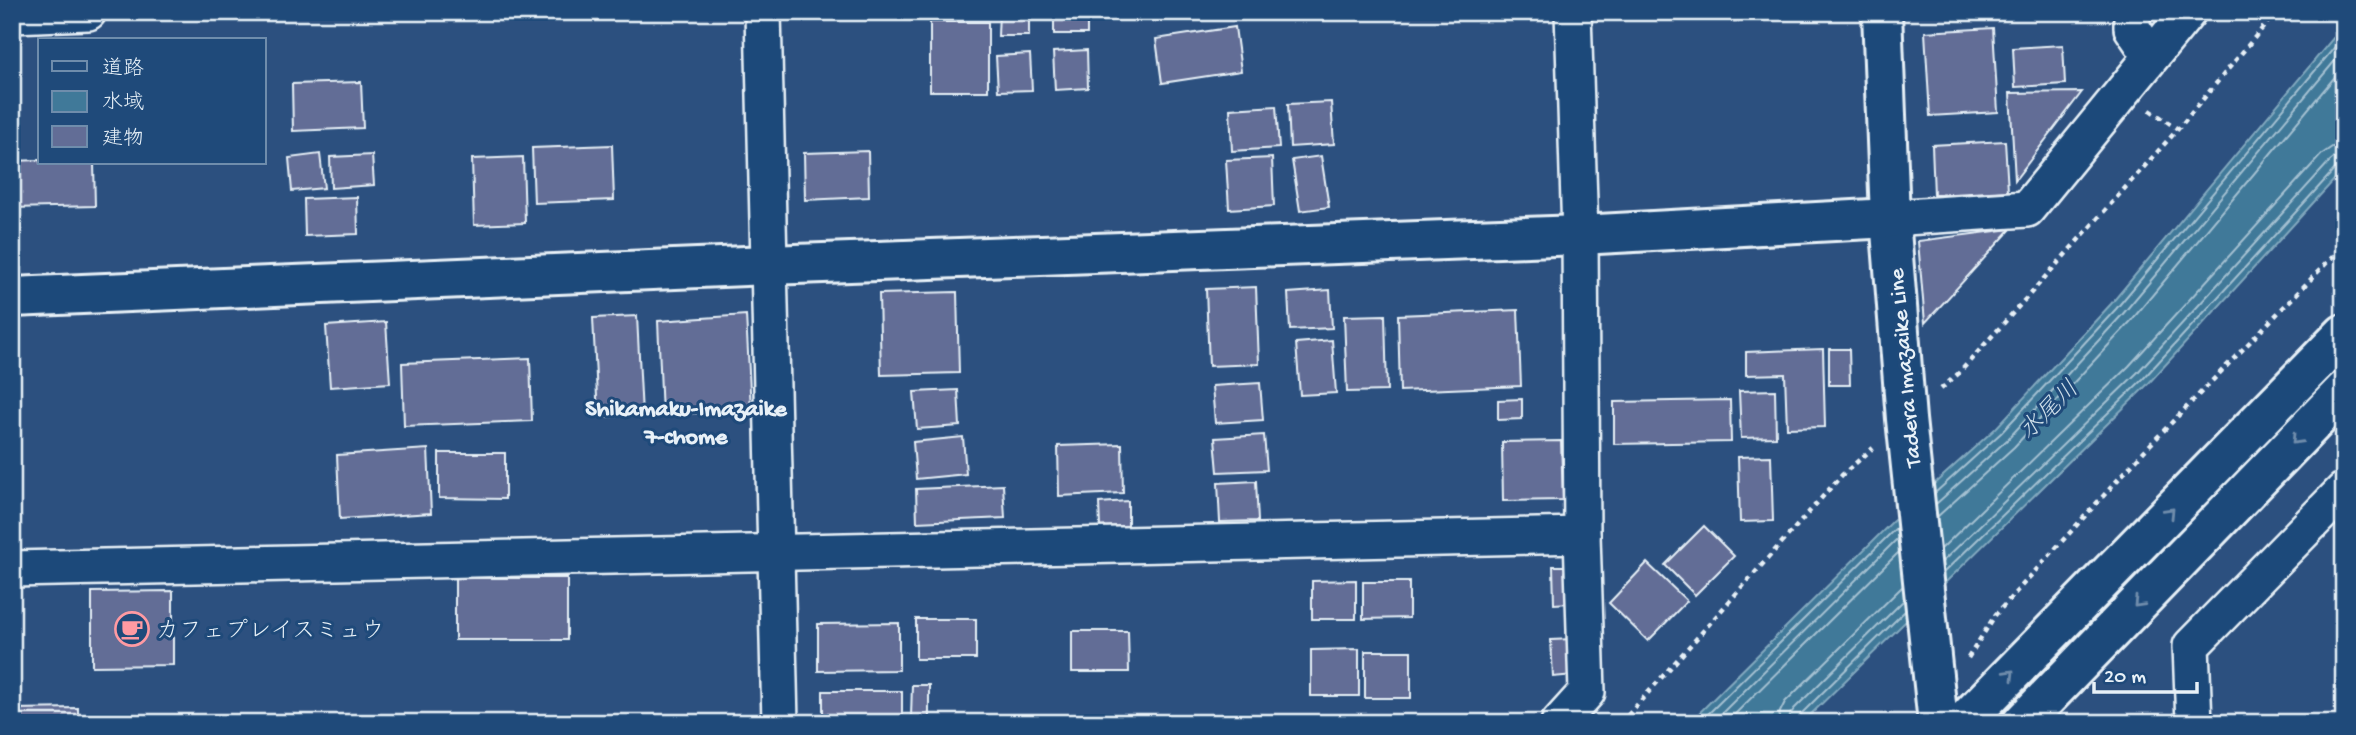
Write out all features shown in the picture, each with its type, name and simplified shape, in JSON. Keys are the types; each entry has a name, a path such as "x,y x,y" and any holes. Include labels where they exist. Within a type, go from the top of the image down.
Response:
{"street":[{"path":"12,15 88,12"},
{"path":"763,12 780,723"},
{"path":"1559,723 1587,692 1582,535 1580,236 1573,12"},
{"name":"Tadera Imazaike Line","path":"1882,12 1890,218 1906,419 1950,663 1938,723"},
{"path":"2132,12 2132,28 2151,56"},
{"path":"12,297 769,265 1580,236 2027,209 2188,12"},
{"path":"1962,723 2344,334"},
{"path":"2022,723 2344,391"},
{"path":"2194,723 2191,646 2344,490"},
{"path":"12,569 1582,535"}],"path":[{"path":"1621,723 1842,475 1959,373 2178,129 2276,12"},
{"path":"1950,663 2144,451 2344,245"}],"water":[{"name":"水尾川","path":"2344,25 2344,169 2148,384 1802,723 1689,723 1892,522 1996,428 2111,304"}],"building":[{"path":"999,12 1029,12 1029,36 998,36"},
{"path":"1054,12 1087,12 1087,34 1054,34"},
{"path":"1733,12 1825,12 1825,17 1733,21"},
{"path":"930,22 988,22 988,91 930,91"},
{"path":"1235,27 1241,71 1162,83 1156,39"},
{"path":"1993,28 1998,112 1930,116 1925,32"},
{"path":"2063,45 2065,84 2015,87 2013,48"},
{"path":"1087,50 1088,88 1055,90 1053,52"},
{"path":"1030,54 1032,90 998,91 996,56"},
{"path":"361,82 363,128 293,131 292,84"},
{"path":"2082,92 2015,180 2010,93"},
{"path":"1331,102 1334,144 1290,147 1288,104"},
{"path":"1276,106 1279,148 1232,151 1230,109"},
{"path":"2005,141 2008,191 1934,195 1932,145"},
{"path":"612,145 614,200 534,203 532,148"},
{"path":"868,151 869,197 805,200 804,153"},
{"path":"320,154 324,188 292,191 289,158"},
{"path":"372,155 374,185 331,188 330,157"},
{"path":"1321,156 1329,207 1300,211 1292,160"},
{"path":"523,157 525,223 474,225 472,159"},
{"path":"1272,158 1274,206 1229,209 1226,160"},
{"path":"12,161 94,164 95,206 12,208"},
{"path":"357,197 358,234 305,236 304,199"},
{"path":"2011,229 1925,323 1918,241"},
{"path":"1256,287 1259,364 1209,366 1206,289"},
{"path":"1330,290 1332,328 1290,330 1288,293"},
{"path":"957,292 959,373 881,375 879,294"},
{"path":"1518,310 1521,386 1400,391 1398,315"},
{"path":"746,315 751,410 662,415 658,321"},
{"path":"1385,315 1387,391 1347,392 1344,316"},
{"path":"637,316 642,415 598,417 593,318"},
{"path":"386,322 390,383 330,387 326,326"},
{"path":"1332,340 1336,393 1300,395 1296,343"},
{"path":"1823,349 1825,427 1787,428 1785,374 1746,375 1746,352"},
{"path":"1829,349 1849,349 1850,385 1829,385"},
{"path":"530,358 532,421 404,426 402,363"},
{"path":"1260,383 1263,420 1215,423 1212,386"},
{"path":"958,390 960,426 917,429 914,392"},
{"path":"1775,390 1776,437 1741,438 1739,391"},
{"path":"1522,399 1522,419 1498,420 1498,400"},
{"path":"1730,400 1731,442 1614,444 1614,402"},
{"path":"1264,435 1267,470 1218,472 1215,438"},
{"path":"963,437 966,474 916,479 913,442"},
{"path":"1561,441 1563,500 1503,501 1502,442"},
{"path":"1122,444 1123,493 1059,496 1058,446"},
{"path":"428,449 431,513 340,519 337,455"},
{"path":"439,453 505,453 505,499 439,498"},
{"path":"1771,456 1773,521 1740,522 1738,457"},
{"path":"1256,481 1258,521 1220,522 1218,483"},
{"path":"1003,485 1005,518 917,522 916,489"},
{"path":"1128,501 1128,526 1100,527 1099,503"},
{"path":"1704,526 1734,556 1695,595 1665,565"},
{"path":"1647,563 1687,601 1648,641 1609,603"},
{"path":"1553,566 1570,566 1570,603 1554,604"},
{"path":"455,578 567,578 567,640 455,640"},
{"path":"1356,580 1356,619 1312,619 1312,581"},
{"path":"1363,582 1409,582 1409,618 1363,619"},
{"name":"カフェプレイスミュウ","path":"173,591 173,665 92,666 92,592"},
{"path":"916,619 976,619 976,659 916,659"},
{"path":"899,623 899,670 818,671 818,624"},
{"path":"1072,631 1128,631 1129,672 1072,672"},
{"path":"1572,639 1574,675 1553,677 1551,640"},
{"path":"1359,649 1359,696 1311,696 1311,650"},
{"path":"1365,651 1411,651 1411,698 1365,698"},
{"path":"912,685 929,685 929,717 911,717"},
{"path":"823,691 902,691 902,723 823,723"},
{"path":"78,708 78,723 12,723 12,709"}],"place":[{"name":"カフェプレイスミュウ","path":"132,629"}],"district":[{"name":"Shikamaku-Imazaike 7-chome","path":"686,421"}]}
